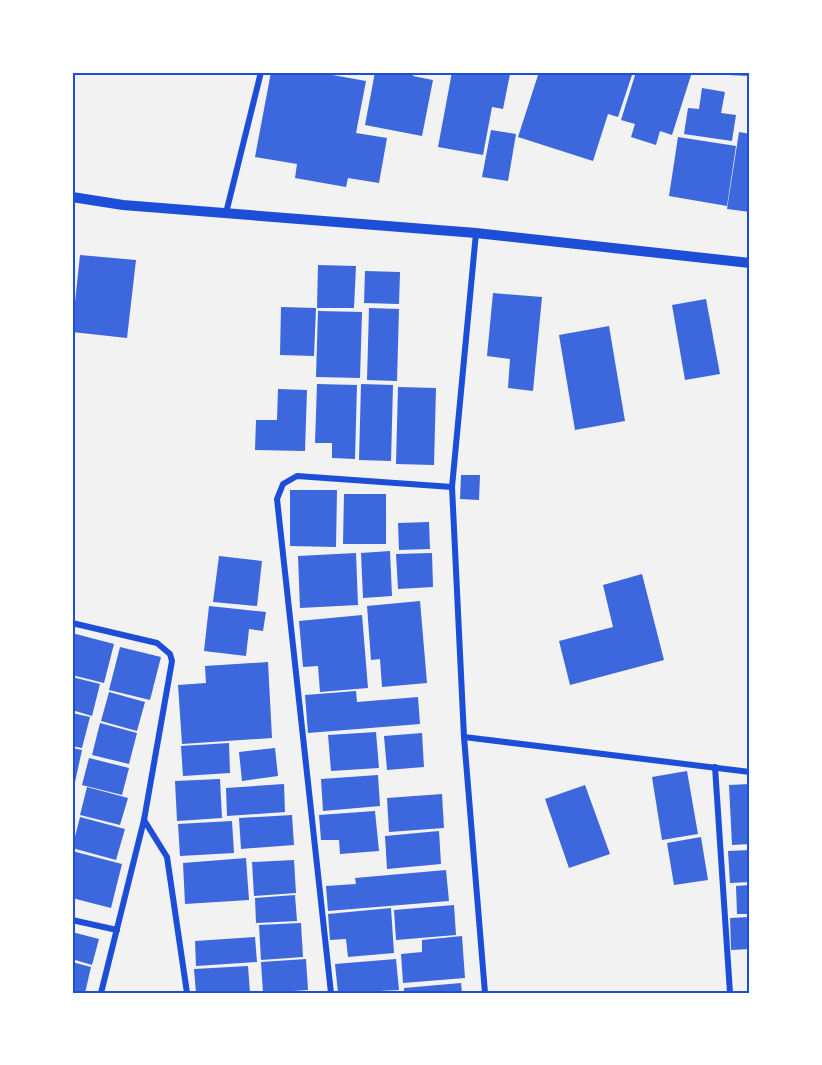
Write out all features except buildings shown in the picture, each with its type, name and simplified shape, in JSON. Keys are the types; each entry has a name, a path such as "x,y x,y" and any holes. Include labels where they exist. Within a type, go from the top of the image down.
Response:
{"street":[{"path":"226,213 261,72"},
{"path":"72,197 123,205 476,233 750,263"},
{"path":"476,233 452,487 464,737 485,993"},
{"path":"331,993 277,499 283,484 297,476 452,487"},
{"path":"72,623 157,643 170,654 172,661 144,820 101,993"},
{"path":"464,737 750,772"},
{"path":"716,767 730,993"},
{"path":"144,820 167,857 187,993"},
{"path":"72,920 117,930"}]}
